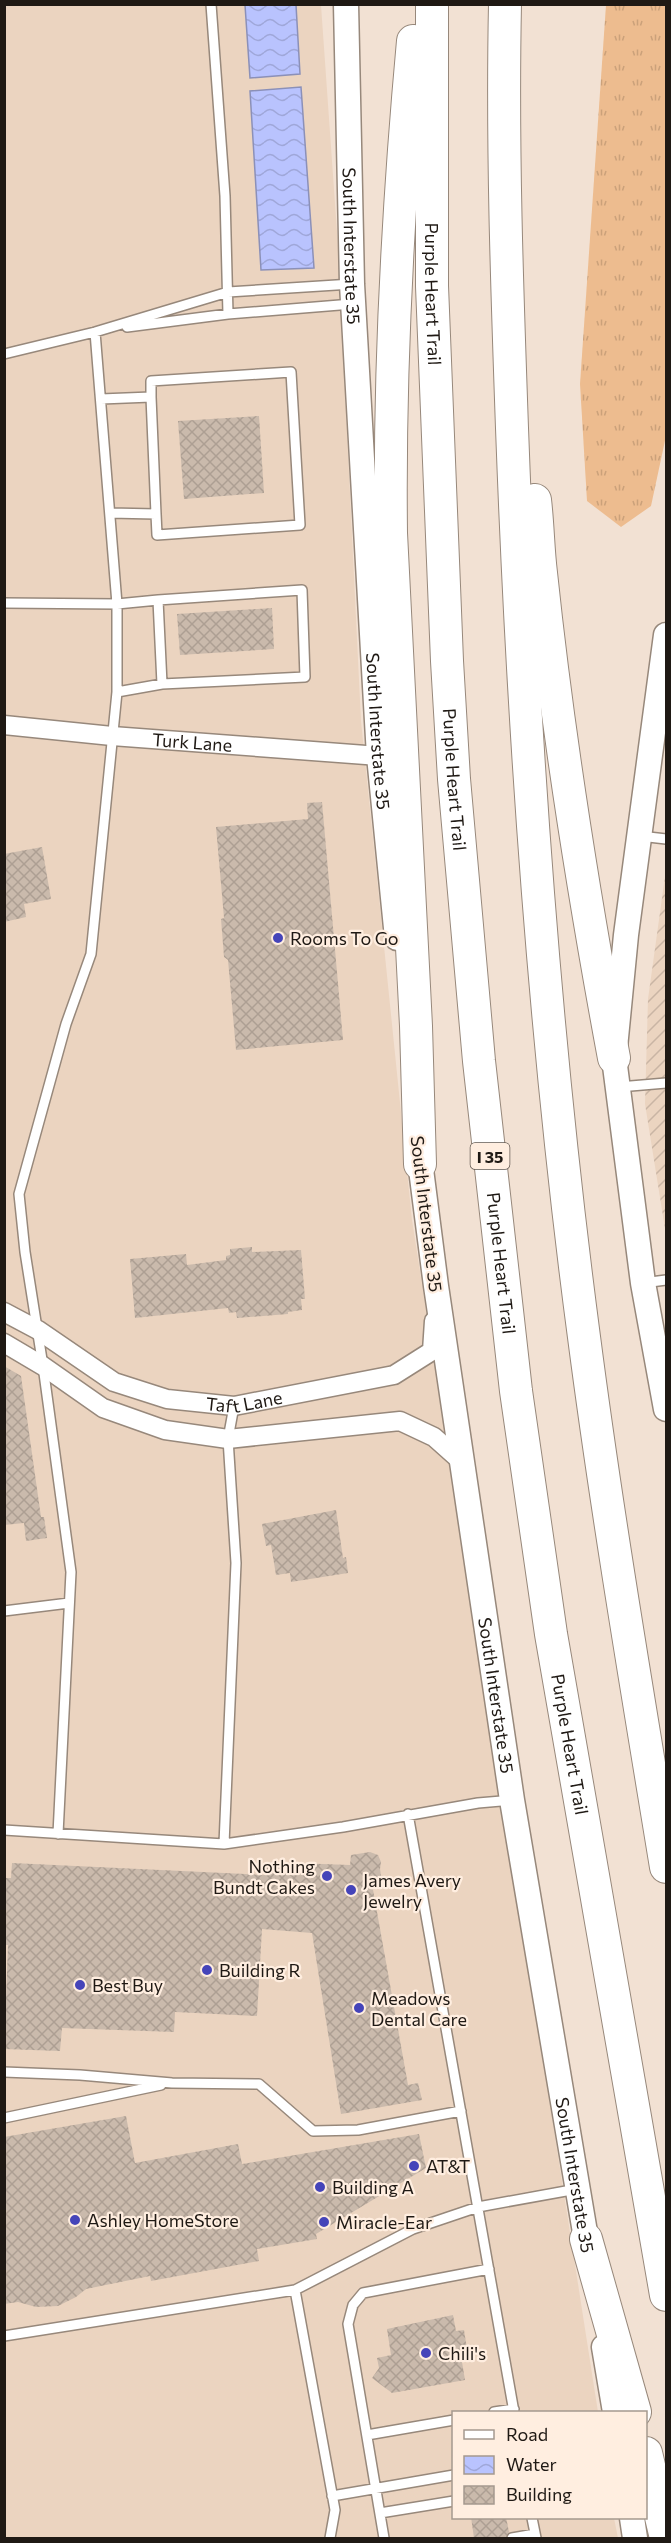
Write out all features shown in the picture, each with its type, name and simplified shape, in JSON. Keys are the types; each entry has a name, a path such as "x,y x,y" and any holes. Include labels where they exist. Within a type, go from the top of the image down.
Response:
{"highway":[{"path":"417,4 396,287 390,461 391,533 416,1026 420,1164"},
{"name":"Purple Heart Trail","path":"432,4 432,286 447,662 454,779 479,1061 516,1391 551,1634 666,2295"},
{"path":"506,4 507,263 517,565 528,763 552,1050 584,1337 622,1604 666,1867"},
{"path":"507,263 536,511 540,572 559,716 595,958 616,1072"},
{"path":"586,2239 635,2411"},
{"path":"647,2461 666,2538"}],"main road":[{"name":"South Interstate 35","path":"346,4 352,294 379,756 420,1164 512,1800 615,2411"},
{"path":"666,635 626,935 616,1072 655,1281 666,1409"},
{"path":"632,2519 636,2538"}],"street":[{"name":"Turk Lane","path":"4,725 112,736 379,756"},
{"name":"Taft Lane","path":"4,1312 38,1330 114,1382 167,1399 234,1406 394,1375 432,1351 436,1286"},
{"name":"Taft Lane","path":"4,1343 43,1366 103,1408 165,1430 228,1439 400,1421 434,1437 462,1462"}],"lane":[{"path":"211,4 225,196 228,314"},
{"path":"4,354 95,332 228,292 352,294"},
{"path":"95,332 352,294"},
{"path":"58,1834 71,1572 25,1252 19,1194 66,1024 91,954 117,692 117,604 95,332"},
{"path":"291,372 300,525 157,535 156,514 151,381 291,372"},
{"path":"100,399 151,397"},
{"path":"110,513 156,514"},
{"path":"4,603 117,604 302,590 305,677 162,684 117,692"},
{"path":"158,600 162,684"},
{"path":"640,836 666,839"},
{"path":"616,1072 666,1083"},
{"path":"224,1844 236,1563 228,1439 234,1406"},
{"path":"4,1611 69,1603"},
{"path":"4,1830 224,1844 343,1827 408,1814 512,1800"},
{"path":"408,1814 514,2411"},
{"path":"4,2072 80,2075 172,2083 259,2084 313,2131 358,2130 461,2111"},
{"path":"4,2118 172,2083"},
{"path":"4,2336 295,2290 413,2229 478,2207 577,2189"},
{"path":"384,2538 348,2324 353,2305 363,2293 489,2269"},
{"path":"295,2290 335,2510 332,2536"},
{"path":"367,2435 452,2420"},
{"path":"332,2496 452,2475"},
{"path":"380,2513 452,2501"},
{"path":"512,2538 535,2536 532,2519"}],"shaded area":[{"path":"5,5 321,5 338,246 361,721 412,1220 598,2411 452,2411 452,2519 614,2519 618,2538 5,2538"},
{"path":"666,869 666,1235 645,1104 648,999"}],"green space":[{"path":"606,5 666,5 666,436 651,506 621,527 587,501 580,384"}],"water":[{"path":"245,5 296,5 300,74 250,78"},
{"path":"301,87 314,268 261,270 250,91"}],"building":[{"path":"259,416 264,493 184,499 178,421"},
{"path":"272,608 274,649 180,655 177,614"},
{"name":"Rooms To Go","path":"322,802 343,1040 236,1050 228,960 224,957 221,919 224,918 216,827 308,819 307,803"},
{"path":"42,847 51,899 24,904 26,917 4,922 4,854"},
{"path":"252,1247 252,1252 301,1250 305,1299 301,1299 302,1310 288,1312 288,1314 237,1318 236,1312 229,1313 228,1308 135,1318 130,1259 186,1254 187,1265 226,1260 226,1256 230,1255 230,1249"},
{"path":"4,1366 21,1376 41,1517 44,1517 47,1538 26,1541 24,1523 4,1525"},
{"path":"336,1510 343,1558 346,1557 348,1573 291,1582 290,1573 276,1575 271,1545 266,1546 262,1524"},
{"path":"370,1852 378,1855 381,1862 382,1882 372,1884 408,2085 418,2083 422,2100 341,2114 312,1933 262,1929 257,2016 175,2012 174,2032 62,2028 60,2051 4,2049 8,1945 4,1945 4,1878 11,1878 12,1863 265,1875 266,1862 350,1865 351,1855"},
{"path":"126,2116 135,2163 238,2144 242,2164 419,2134 426,2168 316,2234 317,2239 257,2249 259,2261 151,2281 150,2276 86,2289 58,2306 36,2307 18,2302 4,2304 4,2137"},
{"name":"Chili's","path":"453,2315 456,2331 464,2330 467,2349 460,2350 465,2380 392,2393 372,2378 379,2368 377,2358 391,2355 387,2329"},
{"path":"471,2519 506,2519 509,2532 505,2538 474,2538"}],"place":[{"name":"Rooms To Go","path":"278,938"},
{"name":"Nothing Bundt Cakes","path":"327,1876"},
{"name":"James Avery Jewelry","path":"351,1890"},
{"name":"Building R","path":"207,1970"},
{"name":"Best Buy","path":"80,1985"},
{"name":"Meadows Dental Care","path":"359,2008"},
{"name":"AT&T","path":"414,2166"},
{"name":"Building A","path":"320,2187"},
{"name":"Ashley HomeStore","path":"75,2220"},
{"name":"Miracle-Ear","path":"324,2222"},
{"name":"Chili's","path":"426,2353"}]}
